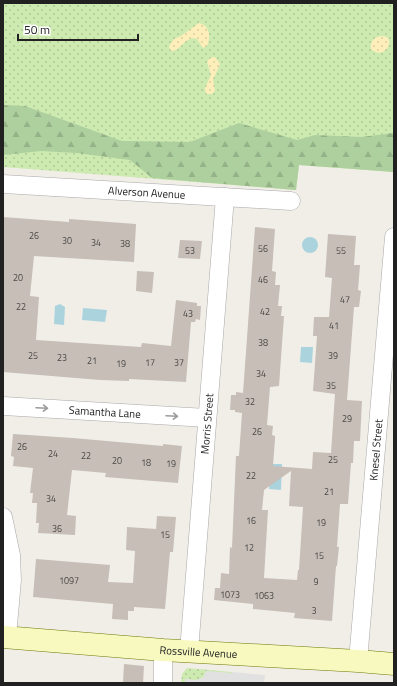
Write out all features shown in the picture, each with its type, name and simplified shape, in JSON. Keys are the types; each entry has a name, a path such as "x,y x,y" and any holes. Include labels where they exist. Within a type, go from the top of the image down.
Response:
{"street":[{"name":"Alverson Avenue","path":"3,184 291,201"},
{"name":"Morris Street","path":"189,651 224,197"},
{"name":"Knesel Street","path":"358,661 394,238"},
{"name":"Samantha Lane","path":"3,406 207,418"},
{"path":"3,517 11,555 12,580 5,637"},
{"name":"Rossville Avenue","path":"5,637 163,650 394,664"},
{"path":"163,650 163,683"}],"green space":[{"path":"3,3 394,3 394,172 299,165 296,190 3,167"},
{"path":"3,105 25,106 122,141 190,142 239,123 297,140 315,135 361,137 394,133 394,172 299,165 296,190 152,178 130,160 77,153 41,151 3,155"},
{"path":"187,668 232,673 206,674 204,677 199,679 185,679 185,683 181,683 182,674"}],"sand":[{"path":"199,23 203,24 209,32 207,46 203,48 197,39 193,38 187,40 173,51 170,50 169,46 174,39 181,36"},
{"path":"382,36 389,40 388,47 385,51 376,52 371,49 371,44 375,38"},
{"path":"215,57 220,64 213,80 215,90 212,94 206,94 205,88 211,75 207,62 210,58"}],"shaded area":[{"path":"206,671 265,675 264,683 185,683 185,679 196,680 203,678"}],"water":[{"path":"307,237 313,237 318,242 316,251 313,253 307,253 302,248 302,242"},
{"path":"60,304 65,307 64,325 54,324 55,306"},
{"path":"83,308 107,310 105,322 82,320"},
{"path":"301,347 313,347 312,363 300,362"},
{"path":"271,464 282,464 281,490 269,489"}],"building":[{"path":"3,217 69,222 69,219 136,224 134,262 34,256 30,296 39,297 36,340 141,347 142,343 171,346 176,300 197,303 197,306 201,306 200,320 196,319 195,322 191,322 186,382 129,379 129,381 100,380 3,372"},
{"path":"255,227 275,229 272,271 276,272 275,285 280,285 278,306 282,306 281,316 284,316 279,386 270,387 267,425 273,426 272,435 275,436 273,466 312,469 313,452 331,453 335,394 313,391 317,336 313,336 314,317 329,317 332,278 325,277 328,234 356,236 354,265 360,265 358,290 361,291 359,307 354,307 347,400 362,401 360,441 354,441 348,504 340,504 337,547 339,547 332,621 294,618 295,613 253,609 253,604 214,600 215,588 220,588 221,573 229,574 230,547 232,548 236,456 239,456 242,413 235,412 235,410 230,410 231,395 236,395 236,392 243,393","holes":["291,471 289,506 303,507 297,580 264,578 268,510 262,510 264,490"]},
{"path":"180,240 202,241 200,259 178,258"},
{"path":"137,271 154,272 152,293 136,291"},
{"path":"13,434 163,446 163,444 182,446 178,483 105,477 106,473 72,470 67,515 76,516 75,535 38,533 39,523 36,523 37,503 32,503 33,493 30,493 33,468 13,466 14,457 11,456"},
{"path":"157,516 176,517 173,552 170,552 165,609 134,607 134,611 128,611 128,620 112,619 113,604 33,597 36,559 110,565 108,582 133,583 135,551 126,550 127,527 156,529"},
{"path":"124,664 144,666 143,683 123,683"}]}
